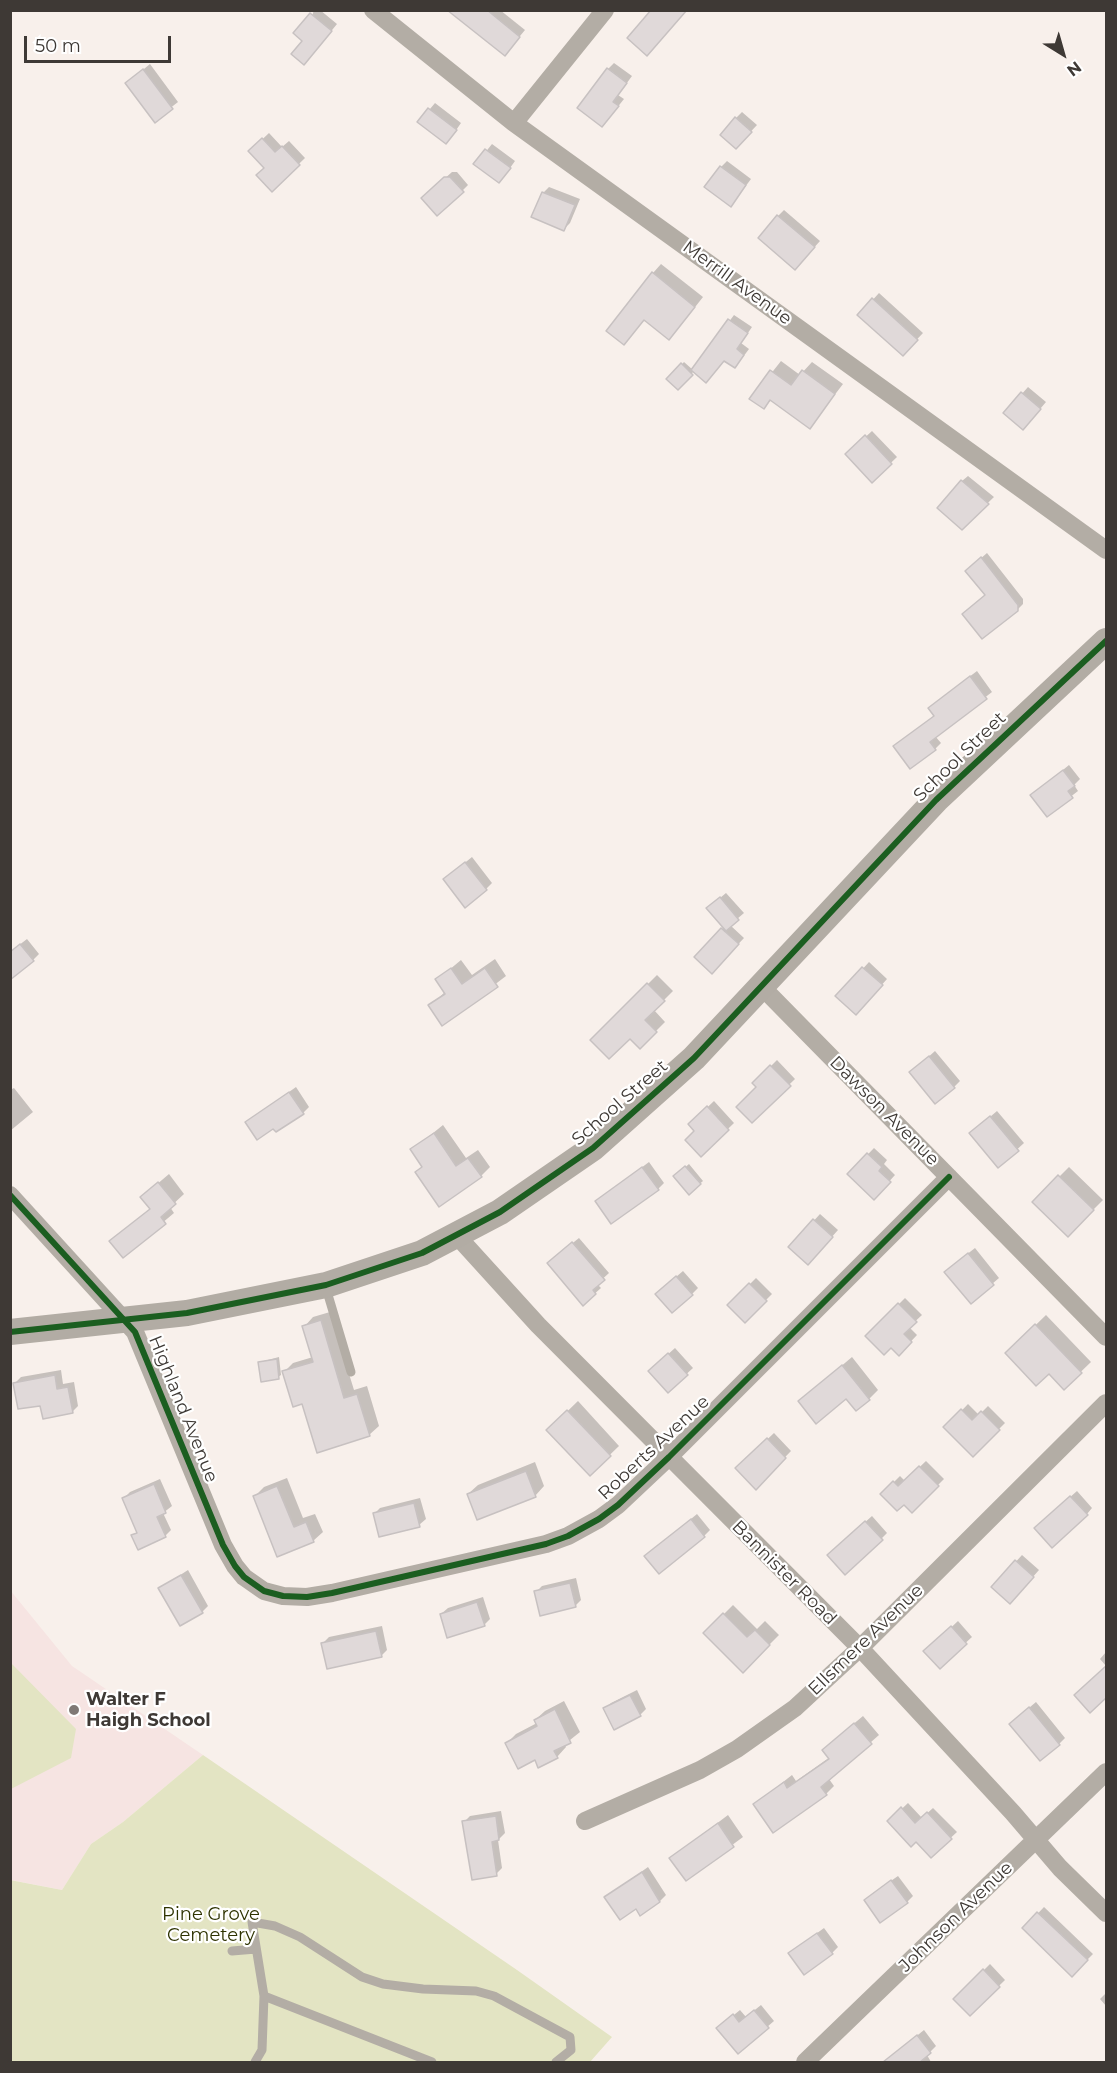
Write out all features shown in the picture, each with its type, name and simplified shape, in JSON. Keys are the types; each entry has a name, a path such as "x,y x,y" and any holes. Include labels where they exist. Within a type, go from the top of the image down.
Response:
{"street":[{"name":"Merrill Avenue","path":"372,10 514,123 1107,550"},
{"path":"514,123 605,10"},
{"name":"School Street","path":"10,1332 230,1306 326,1285 380,1269 458,1237 537,1189 592,1148 694,1058 936,800 1107,641"},
{"name":"Dawson Avenue","path":"762,987 1107,1337"},
{"name":"Roberts Avenue","path":"264,1591 295,1597 332,1593 558,1540 579,1531 618,1505 669,1457 949,1177"},
{"name":"Highland Avenue","path":"10,1195 135,1332 226,1551 244,1577 264,1591"},
{"name":"Bannister Road","path":"458,1237 538,1325 860,1648 1013,1813 1035,1841 1107,1913"},
{"name":"Ellsmere Avenue","path":"585,1821 700,1770 737,1749 795,1708 860,1648 1107,1403"},
{"name":"Johnson Avenue","path":"805,2062 1107,1772"}],"lane":[{"path":"326,1285 351,1372"},
{"path":"255,2062 262,2050 264,1996 252,1922 275,1926 292,1933 362,1977 383,1984 423,1989 476,1990 494,1996 570,2037 571,2050 556,2062"},
{"path":"232,1951 256,1949"},
{"path":"264,1996 432,2062"}],"shaded area":[{"name":"Walter F Haigh School","path":"10,1590 72,1666 203,1755 123,1822 91,1844 62,1890 11,1880"}],"green space":[{"path":"10,1662 76,1729 71,1758 11,1789"},
{"name":"Pine Grove Cemetery","path":"203,1755 612,2037 590,2062 11,2062 10,1880 62,1890 91,1844 123,1822"}],"building":[{"path":"447,10 487,10 520,37 505,56"},
{"path":"651,10 687,10 647,56 627,38"},
{"path":"310,13 332,31 304,65 291,54 302,41 293,33"},
{"path":"607,68 627,83 613,102 619,106 602,127 577,108"},
{"path":"143,69 173,109 155,123 125,83"},
{"path":"428,108 457,130 446,144 417,122"},
{"path":"735,117 752,132 736,149 720,135"},
{"path":"262,138 275,152 282,146 300,165 272,192 256,175 264,168 248,151"},
{"path":"485,149 511,168 499,183 473,164"},
{"path":"720,166 746,185 731,207 704,187"},
{"path":"444,177 450,177 464,192 437,216 421,198"},
{"path":"542,192 575,205 564,231 531,217"},
{"path":"777,215 815,247 795,270 758,238"},
{"path":"652,272 695,307 669,340 644,320 624,345 606,331"},
{"path":"872,298 918,340 903,356 857,315"},
{"path":"728,319 748,333 737,349 744,355 735,368 724,361 706,383 691,370"},
{"path":"681,363 693,375 678,390 666,379"},
{"path":"770,370 791,385 802,370 835,394 810,429 770,400 764,409 749,399"},
{"path":"1021,392 1041,409 1023,430 1003,413"},
{"path":"865,435 892,464 872,483 845,454"},
{"path":"961,480 989,504 962,530 937,508"},
{"path":"981,557 1018,605 1018,611 982,639 962,614 985,595 965,571"},
{"path":"970,676 987,699 930,742 936,750 910,769 893,746 934,716 928,708"},
{"path":"1063,770 1075,786 1068,791 1073,798 1047,817 1030,795"},
{"path":"465,862 487,890 465,908 443,879"},
{"path":"720,897 739,920 726,931 706,908"},
{"path":"721,928 739,944 712,974 694,957"},
{"path":"20,944 34,961 10,980 10,952"},
{"path":"862,967 883,985 856,1015 835,996"},
{"path":"451,968 462,984 485,968 498,987 442,1026 428,1005 445,994 435,979"},
{"path":"647,983 665,1001 645,1020 657,1032 640,1049 630,1039 609,1059 590,1040"},
{"path":"929,1056 955,1088 935,1104 909,1072"},
{"path":"770,1065 791,1086 752,1123 736,1107 756,1087 752,1083"},
{"path":"289,1092 304,1114 276,1132 273,1129 257,1140 245,1122"},
{"path":"707,1106 729,1130 701,1157 685,1140 694,1131 688,1124"},
{"path":"990,1116 1019,1151 998,1168 969,1133"},
{"path":"434,1133 456,1166 468,1158 482,1177 439,1207 415,1172 422,1167 410,1149"},
{"path":"867,1153 882,1167 879,1171 891,1182 874,1200 847,1174"},
{"path":"685,1166 701,1184 689,1195 673,1176"},
{"path":"642,1167 659,1190 611,1224 595,1201"},
{"path":"1058,1175 1094,1210 1068,1237 1032,1202"},
{"path":"158,1182 176,1204 161,1217 166,1224 123,1258 109,1241 150,1209 140,1197"},
{"path":"813,1219 833,1237 808,1265 788,1247"},
{"path":"572,1242 605,1280 593,1290 596,1294 583,1306 547,1263"},
{"path":"968,1253 994,1285 971,1304 944,1272"},
{"path":"676,1276 693,1295 672,1313 655,1294"},
{"path":"749,1283 767,1301 745,1323 727,1305"},
{"path":"898,1303 917,1322 904,1334 912,1342 899,1356 891,1348 884,1355 865,1336"},
{"path":"321,1320 344,1398 357,1394 370,1436 317,1453 302,1404 293,1407 282,1371 313,1362 302,1326"},
{"path":"1035,1324 1082,1373 1064,1390 1049,1374 1036,1386 1005,1353"},
{"path":"668,1353 688,1375 668,1393 648,1371"},
{"path":"277,1359 279,1379 261,1382 258,1362"},
{"path":"842,1365 870,1400 856,1411 846,1399 816,1424 798,1401"},
{"path":"55,1375 57,1389 68,1387 73,1413 43,1419 40,1406 18,1409 13,1383"},
{"path":"961,1409 972,1420 981,1411 1000,1430 973,1457 943,1427"},
{"path":"567,1410 611,1456 590,1476 546,1430"},
{"path":"767,1438 786,1458 756,1490 735,1468"},
{"path":"919,1466 939,1486 912,1513 904,1505 897,1511 880,1494 893,1481 898,1486"},
{"path":"526,1471 536,1497 477,1520 467,1494"},
{"path":"154,1484 166,1513 157,1517 166,1537 138,1550 131,1535 137,1533 122,1498"},
{"path":"277,1486 294,1527 306,1522 314,1542 277,1557 253,1496"},
{"path":"1070,1496 1088,1515 1052,1548 1034,1528"},
{"path":"414,1503 420,1527 379,1537 373,1513"},
{"path":"691,1519 705,1537 659,1574 644,1556"},
{"path":"865,1521 883,1540 845,1575 827,1555"},
{"path":"1015,1560 1034,1577 1010,1604 991,1587"},
{"path":"181,1575 203,1613 180,1626 158,1588"},
{"path":"570,1583 576,1607 540,1616 534,1591"},
{"path":"477,1602 485,1626 447,1638 440,1614"},
{"path":"723,1613 747,1637 755,1630 770,1645 743,1673 703,1633"},
{"path":"951,1626 967,1644 940,1669 923,1651"},
{"path":"376,1631 382,1657 327,1669 321,1643"},
{"path":"1107,1665 1107,1697 1090,1713 1074,1695"},
{"path":"630,1695 641,1716 614,1730 603,1708"},
{"path":"1029,1707 1060,1745 1040,1761 1009,1724"},
{"path":"555,1709 571,1743 554,1751 558,1758 538,1768 535,1760 518,1769 505,1743 537,1726 534,1720"},
{"path":"854,1723 872,1744 821,1787 827,1795 773,1833 753,1804 784,1782 787,1788 829,1759 822,1750"},
{"path":"901,1807 915,1823 927,1812 952,1839 931,1858 916,1842 911,1847 887,1821"},
{"path":"496,1816 499,1840 492,1842 497,1876 472,1880 462,1821"},
{"path":"718,1823 734,1847 686,1881 669,1858"},
{"path":"642,1872 660,1902 640,1916 636,1909 620,1920 604,1897"},
{"path":"891,1880 908,1903 880,1923 864,1900"},
{"path":"1037,1912 1088,1960 1072,1977 1022,1928"},
{"path":"817,1933 833,1954 804,1975 788,1953"},
{"path":"983,1969 1000,1987 970,2016 953,1999"},
{"path":"754,2010 769,2028 738,2054 716,2028 733,2014 739,2022"},
{"path":"917,2035 931,2053 920,2062 883,2062"}],"cycle path":[{"path":"10,1332 187,1313 326,1285 422,1253 500,1212 593,1148 694,1058 936,800 1106,641"},
{"path":"10,1195 135,1332 223,1545 235,1566 244,1577 264,1591 283,1596 307,1597 546,1544 568,1536 599,1519 618,1505 669,1457 949,1177"}],"place":[{"name":"Walter F Haigh School","path":"74,1710"}]}
